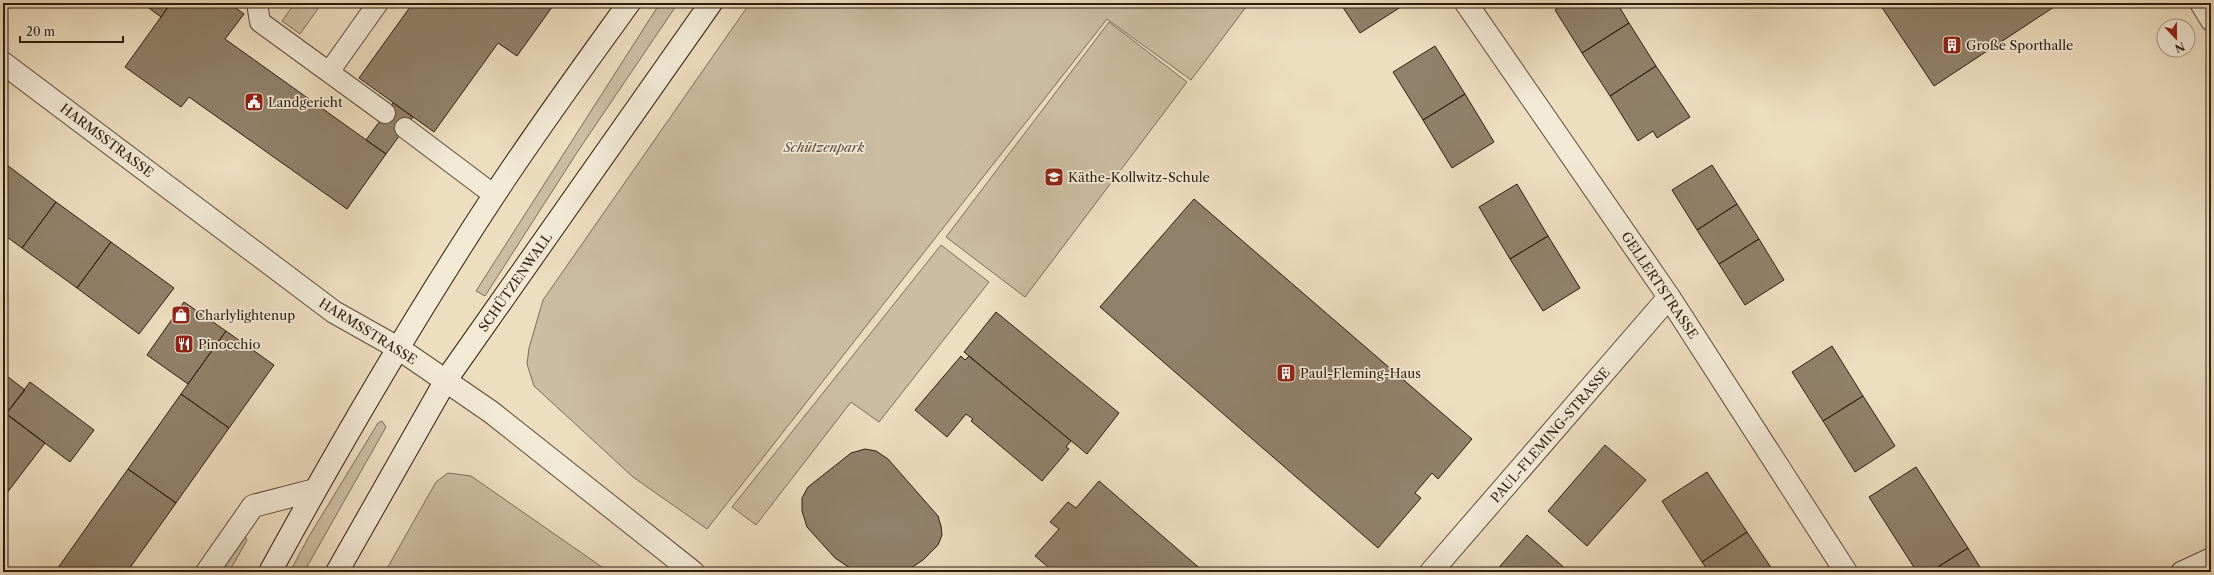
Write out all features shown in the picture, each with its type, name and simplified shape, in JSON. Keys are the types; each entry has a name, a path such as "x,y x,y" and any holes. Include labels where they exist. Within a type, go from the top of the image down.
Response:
{"street":[{"path":"270,572 315,490 398,348 494,195 629,3"},
{"name":"SCHÜTZENWALL","path":"337,572 446,380 711,3"},
{"name":"GELLERTSTRASSE","path":"1466,3 1669,297 1846,572"},
{"name":"HARMSSTRASSE","path":"3,63 334,312 398,348 446,380 525,438 693,572"},
{"name":"PAUL-FLEMING-STRASSE","path":"1431,572 1669,297"},
{"path":"207,572 253,506 315,490"}],"lane":[{"path":"257,3 260,22 385,113"},
{"path":"329,72 378,3"},
{"path":"2200,3 2211,21"},
{"path":"404,128 494,195"},
{"path":"2180,572 2211,558"}],"green space":[{"path":"295,3 322,3 300,34 282,21"},
{"path":"660,3 678,3 578,151 485,296 476,291"},
{"name":"Schützenpark","path":"750,3 1249,3 1191,80 1107,19 707,529 633,477 534,386 527,364 529,348 543,300"},
{"path":"1109,22 1187,82 1025,297 946,237"},
{"path":"941,245 989,282 879,422 851,402 756,525 732,507"},
{"path":"382,421 386,427 304,572 290,572 308,538 378,423"},
{"path":"448,473 471,476 609,572 385,572 436,482"},
{"path":"245,537 247,540 229,572 219,572"}],"building":[{"path":"142,3 171,3 161,17"},
{"name":"Landgericht","path":"171,3 229,3 244,14 225,39 386,154 347,209 189,97 181,107 125,67"},
{"name":"Landgericht","path":"413,3 555,3 517,56 498,43 434,132 359,78"},
{"path":"1340,3 1407,3 1360,33"},
{"path":"1565,3 1617,3 1629,23 1582,53 1555,10"},
{"name":"Große Sporthalle","path":"1879,3 2060,3 1934,86"},
{"path":"1629,23 1656,66 1610,96 1582,53"},
{"path":"1435,46 1465,94 1423,120 1393,72"},
{"path":"1656,66 1690,117 1657,138 1653,131 1638,141 1610,96"},
{"path":"1465,94 1494,142 1452,168 1423,120"},
{"path":"393,103 413,117 386,154 366,140"},
{"path":"3,162 56,202 22,248 3,234"},
{"path":"1712,165 1737,204 1697,230 1672,190"},
{"path":"1517,184 1548,236 1510,259 1479,207"},
{"name":"Paul-Fleming-Haus","path":"1194,199 1472,439 1438,479 1432,473 1415,493 1421,498 1378,548 1100,307"},
{"path":"56,202 111,242 77,288 22,248"},
{"path":"1737,204 1759,239 1719,264 1697,230"},
{"path":"1548,236 1580,288 1543,311 1510,259"},
{"path":"1759,239 1784,280 1745,305 1719,264"},
{"path":"111,242 174,288 139,334 77,288"},
{"path":"184,302 226,331 188,384 147,355"},
{"path":"996,312 1119,413 1087,454 964,352"},
{"path":"226,331 274,365 229,428 181,394"},
{"path":"1832,346 1863,396 1823,421 1792,372"},
{"path":"961,356 965,360 969,356 1071,441 1066,447 1069,449 1042,481 971,421 973,419 966,414 947,437 915,410"},
{"path":"3,373 25,390 6,414 3,411"},
{"path":"30,382 94,430 70,462 6,414"},
{"path":"181,394 229,428 176,503 128,469"},
{"path":"1863,396 1895,446 1855,472 1823,421"},
{"path":"3,411 45,443 3,498"},
{"path":"1605,445 1646,480 1587,546 1548,511"},
{"path":"865,449 876,451 888,459 938,516 942,535 938,545 923,560 905,572 856,572 835,558 807,527 802,511 802,498 808,487 851,453"},
{"path":"1916,467 1968,548 1930,572 1917,572 1869,497"},
{"path":"128,469 176,503 127,572 55,572"},
{"path":"1707,472 1747,532 1702,562 1662,501"},
{"path":"1099,481 1204,572 1054,572 1035,556 1059,529 1050,522 1068,502 1076,508"},
{"path":"1747,532 1774,572 1709,572 1702,562"},
{"path":"1527,535 1567,570 1565,572 1495,572"},
{"path":"1968,548 1983,572 1930,572"}],"place":[{"name":"Große Sporthalle","path":"1952,45"},
{"name":"Landgericht","path":"254,102"},
{"name":"Käthe-Kollwitz-Schule","path":"1054,177"},
{"name":"Charlylightenup","path":"181,315"},
{"name":"Pinocchio","path":"184,344"},
{"name":"Paul-Fleming-Haus","path":"1286,373"}]}
